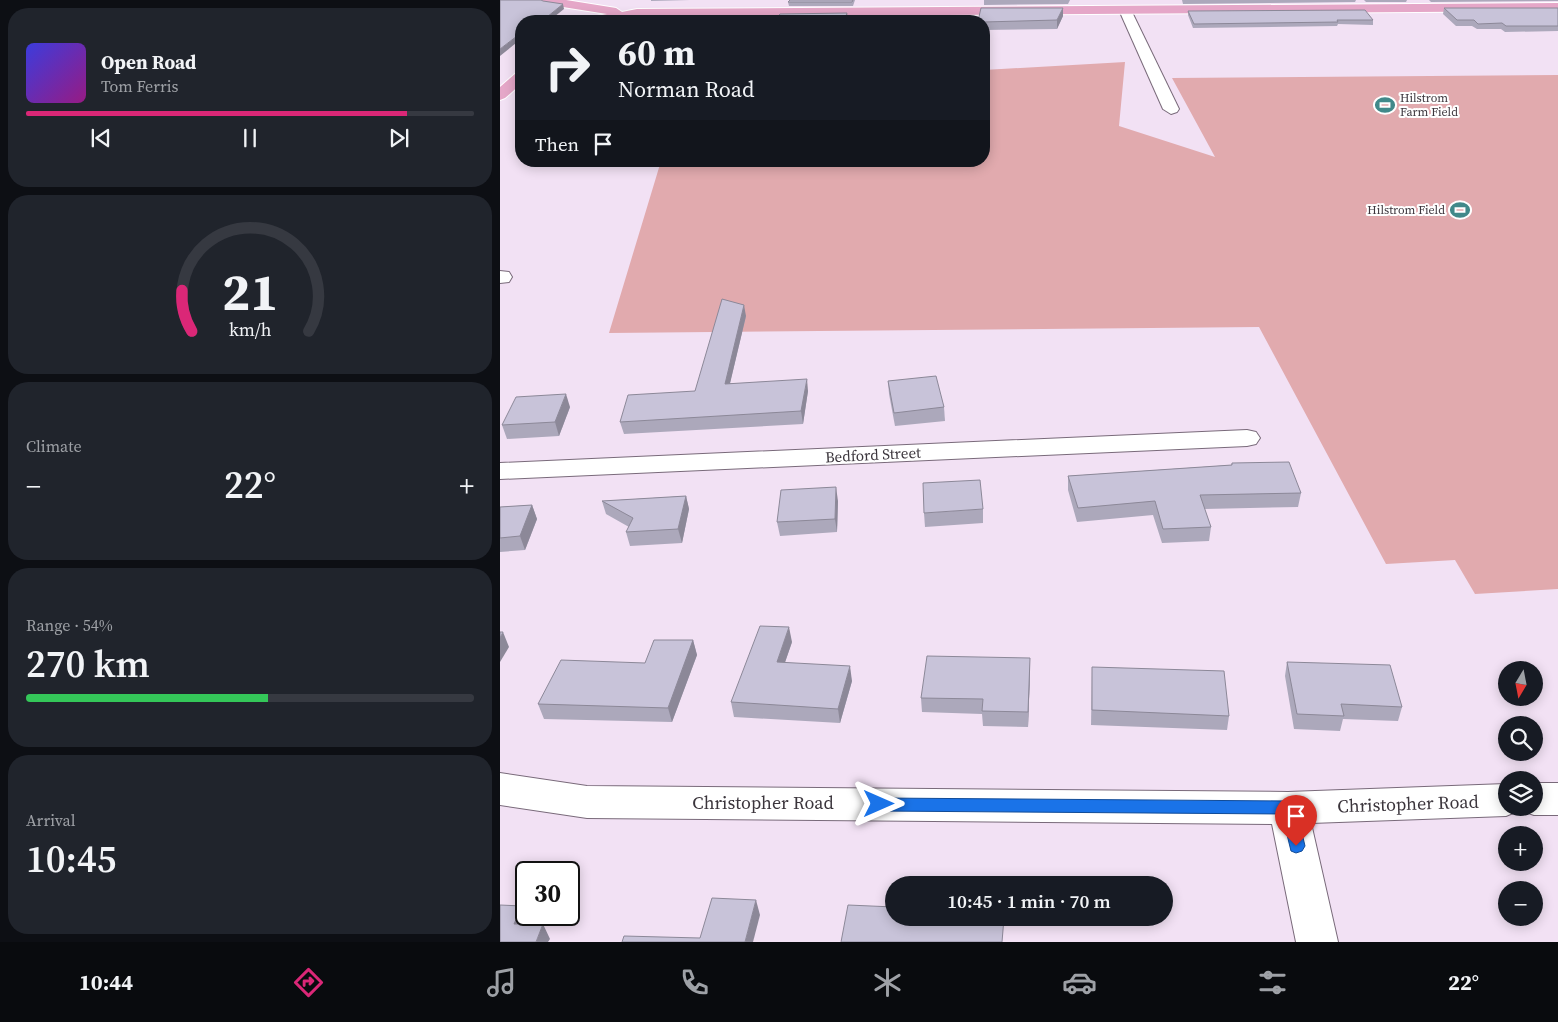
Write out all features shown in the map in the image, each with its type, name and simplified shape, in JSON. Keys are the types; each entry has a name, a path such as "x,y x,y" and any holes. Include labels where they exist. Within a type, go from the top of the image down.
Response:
{"main road":[{"path":"544,0 586,9 637,13 1117,7 1558,8"},
{"path":"626,15 637,13"},
{"path":"500,95 515,81"}],"street":[{"path":"1117,7 1171,109"},
{"name":"Bedford Street","path":"500,472 1246,438"},
{"name":"Christopher Road","path":"500,789 587,802 1288,808 1498,800"},
{"path":"1543,799 1558,799"},
{"path":"1288,808 1317,942"}],"shaded area":[{"path":"1125,62 1119,126 1215,157 1172,78 1558,75 1558,589 1475,594 1455,560 1386,564 1259,327 609,333 659,167 990,167 990,70"}],"building":[{"path":"500,0 541,0 563,4 549,15 515,15 515,38 500,49"},
{"path":"790,0 853,0 852,2 788,2"},
{"path":"981,8 1063,8 1057,20 990,22 990,15 979,15"},
{"path":"1444,8 1558,8 1558,26 1506,26 1502,23 1478,24 1474,20 1457,20"},
{"path":"1365,10 1373,20 1194,24 1188,11"},
{"path":"847,13 846,15 780,14"},
{"path":"722,299 744,305 725,384 807,379 801,411 620,422 628,395 695,391"},
{"path":"936,376 944,407 894,413 888,381"},
{"path":"566,394 555,422 502,425 516,397"},
{"path":"1289,462 1301,493 1200,495 1211,527 1163,529 1155,501 1078,508 1068,476 1232,465 1232,463"},
{"path":"980,480 983,509 924,513 923,483"},
{"path":"836,487 835,519 777,522 781,490"},
{"path":"686,496 678,529 626,532 633,518 602,501"},
{"path":"532,505 520,536 500,538 500,507"},
{"path":"760,626 789,627 777,662 850,666 838,709 731,702"},
{"path":"654,640 693,640 668,708 538,704 561,660 645,663"},
{"path":"927,656 1030,658 1028,712 982,711 983,699 921,698"},
{"path":"1287,662 1390,665 1402,707 1341,704 1344,716 1297,714"},
{"path":"1092,667 1224,671 1229,716 1092,710"},
{"path":"712,898 756,900 745,942 622,942 624,936 700,938"},
{"path":"500,905 515,906 515,926 542,926 536,942 500,942"},
{"path":"848,905 885,907 885,926 1003,926 1002,942 841,942"}],"place":[{"name":"Hilstrom Farm Field","path":"1385,105"},
{"name":"Hilstrom Field","path":"1460,210"}],"route":[{"path":"879,804 1288,808 1296,846"}]}
